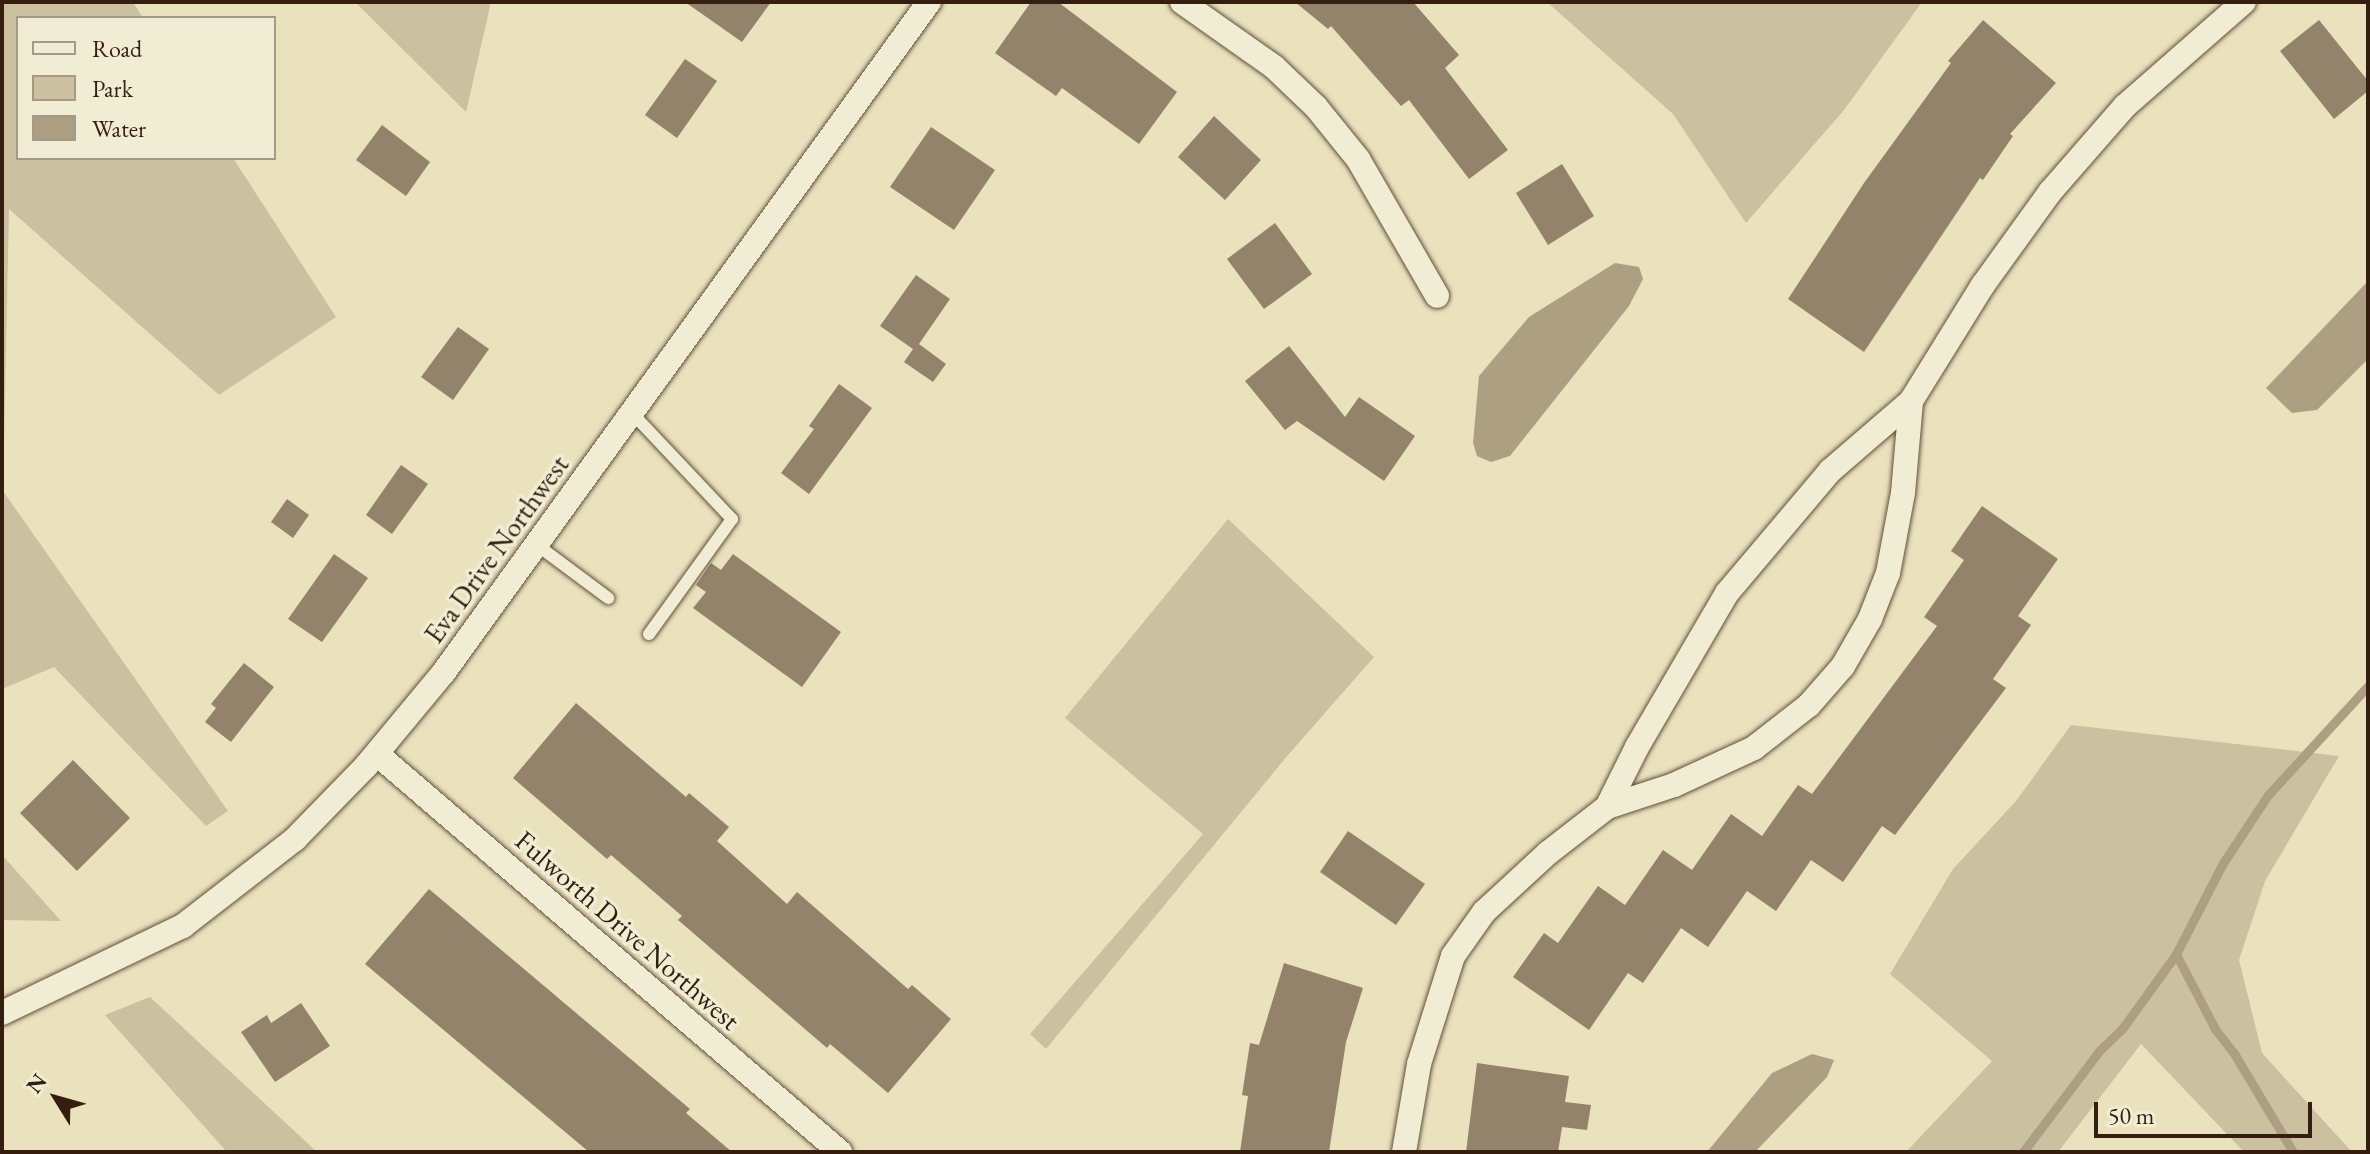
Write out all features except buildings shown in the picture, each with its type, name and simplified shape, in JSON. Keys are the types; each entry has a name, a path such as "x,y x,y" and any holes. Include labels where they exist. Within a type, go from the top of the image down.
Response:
{"street":[{"name":"Eva Drive Northwest","path":"2,1013 183,926 295,839 377,754 444,672 929,2"},
{"path":"1182,2 1274,67 1316,107 1358,159 1437,296"},
{"path":"1607,807 1637,747 1727,593 1830,471 1911,401 1983,285 2050,192 2125,106 2244,2"},
{"path":"1404,1152 1419,1064 1453,956 1484,912 1548,853 1607,807 1674,785 1754,748 1809,705 1843,666 1870,619 1888,573 1903,493 1911,401"},
{"name":"Fulworth Drive Northwest","path":"377,754 840,1152"}],"lane":[{"path":"632,413 732,519 649,634"},
{"path":"537,545 608,598"}],"green space":[{"path":"2,2 133,2 142,16 16,16 16,160 234,160 336,317 219,395 9,209 3,491 228,811 206,826 54,667 2,689"},
{"path":"355,2 491,2 466,112"},
{"path":"1547,2 1922,2 1844,110 1746,223 1673,114"},
{"path":"1228,519 1374,657 1288,755 1046,1049 1030,1034 1203,834 1065,718"},
{"path":"2071,725 2339,756 2265,881 2239,960 2262,1053 2352,1152 2244,1152 2141,1044 2058,1152 1906,1152 1992,1061 1890,974 1953,869 2016,801"},
{"path":"2,855 61,921 2,920"},
{"path":"150,997 317,1152 227,1152 105,1015"}],"water":[{"path":"1615,263 1639,267 1643,279 1629,306 1510,456 1491,462 1477,456 1473,443 1479,376 1529,317"},
{"path":"2368,281 2368,359 2317,410 2292,413 2266,388"},
{"path":"1812,1054 1834,1060 1827,1077 1755,1152 1707,1152 1772,1073"}],"waterway":[{"path":"2023,1152 2099,1051 2122,1029 2176,954 2223,863 2268,795 2368,686"},
{"path":"2176,954 2215,1029 2235,1055 2293,1152"}]}
